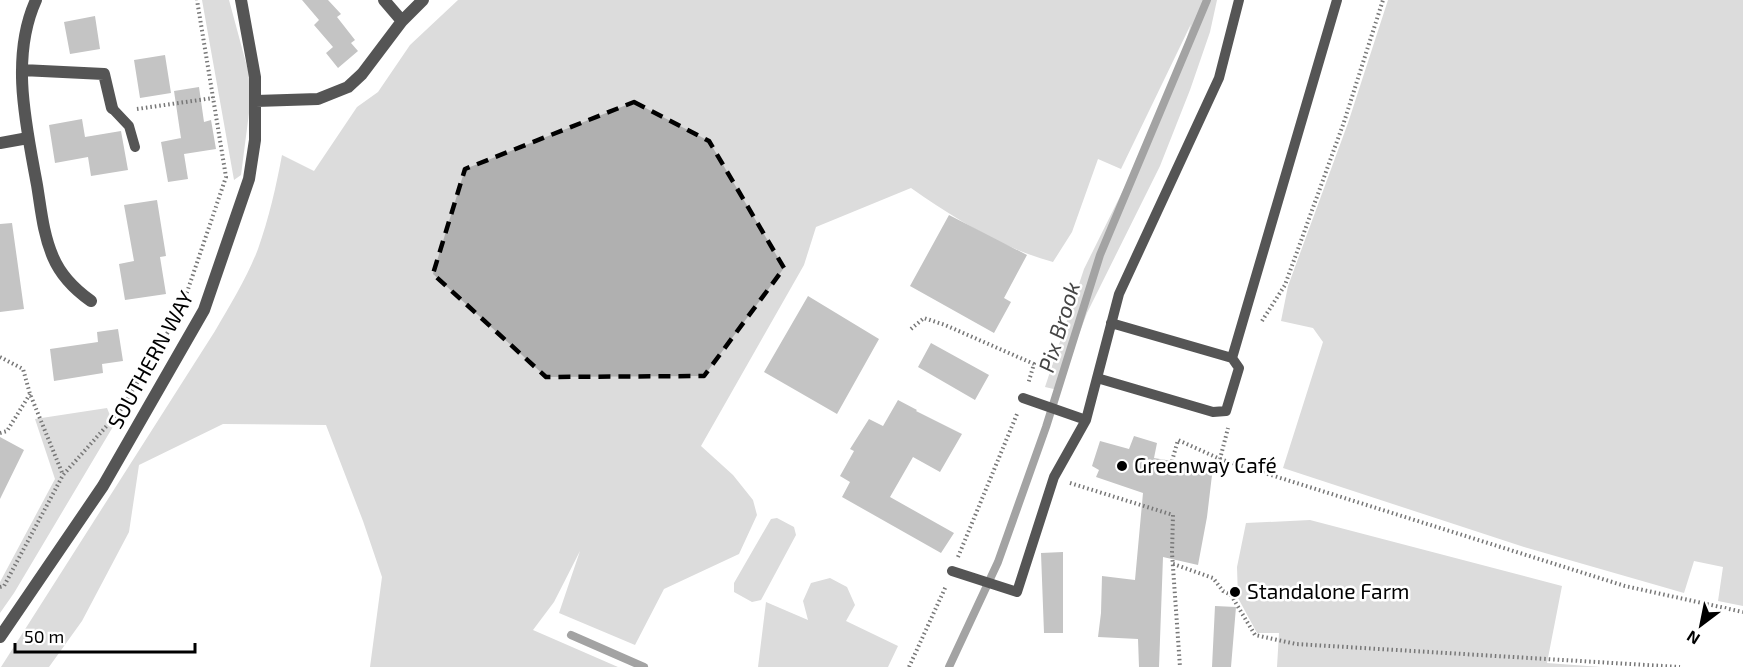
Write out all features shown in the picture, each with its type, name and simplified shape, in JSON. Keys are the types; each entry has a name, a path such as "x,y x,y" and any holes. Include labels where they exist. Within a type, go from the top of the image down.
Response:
{"street":[{"path":"36,0 25,27 22,70 28,138 44,228 52,255 68,282 91,301"},
{"name":"SOUTHERN WAY","path":"0,637 103,486 204,310 249,179 255,140 255,77 241,0"},
{"path":"384,0 402,21"},
{"path":"256,102 318,99 348,87 362,74 402,21 423,0"},
{"path":"22,70 104,74 114,110"},
{"path":"0,143 28,138"}],"lane":[{"path":"952,571 1017,592 1054,477 1086,420 1119,294 1219,78 1239,0"},
{"path":"1232,358 1337,0"},
{"path":"114,110 129,126 135,147"},
{"path":"1097,378 1213,412 1226,411 1239,368 1232,358 1111,323"},
{"path":"1023,398 1086,420"}],"path":[{"path":"0,587 4,586 63,475 120,411 181,310 226,177 197,0"},
{"path":"1256,331 1285,285 1344,122 1383,0"},
{"path":"114,110 213,98"},
{"path":"909,667 952,571 1023,398 1034,364 924,318 911,329"},
{"path":"0,357 22,369 63,475"},
{"path":"0,433 7,431 30,394"},
{"path":"1220,459 1229,425"},
{"path":"1172,461 1178,440 1220,459 1624,586 1743,612"},
{"path":"1054,477 1173,515 1173,564 1180,667"},
{"path":"1173,564 1213,578 1223,591 1231,594 1255,636 1296,644 1680,667"}],"highlighted area":[{"path":"634,102 709,141 784,268 704,376 546,377 433,274 465,169"}],"shaded area":[{"path":"202,0 229,0 249,74 249,113 241,175 234,180"},
{"path":"458,0 1217,0 1210,32 1160,166 1087,313 1058,390 1045,387 1084,269 1142,152 1182,55 1191,24 1121,169 1098,159 1072,232 1053,262 1015,249 979,231 911,188 816,227 804,265 701,446 733,475 753,500 757,515 739,554 664,589 635,645 559,613 580,551 554,602 533,630 618,667 370,667 382,577 326,425 223,424 139,465 129,532 82,621 49,667 1,667 215,331 238,291 254,260 262,237 282,155 314,171 357,107 378,92 410,45"},
{"path":"1388,0 1743,0 1743,606 1718,601 1723,567 1694,561 1684,593 1524,547 1283,468 1323,342 1313,328 1281,321 1288,286 1348,123"},
{"path":"107,408 114,425 0,613 0,582 55,479 35,419"},
{"path":"777,518 794,527 796,535 761,600 752,602 734,592 734,583 771,519"},
{"path":"1310,520 1562,586 1547,663 1601,667 1277,667 1279,633 1257,633 1238,598 1237,567 1246,523"},
{"path":"830,578 847,587 855,605 846,621 898,646 888,667 758,667 766,602 808,620 803,601 811,583"}],"building":[{"path":"302,0 328,0 341,14 337,17 355,40 351,43 358,51 338,68 326,53 333,47 314,25 319,20"},
{"path":"95,16 100,49 70,54 64,22"},
{"path":"165,55 171,93 140,98 134,60"},
{"path":"199,87 204,122 211,120 216,149 184,154 188,179 168,182 161,142 181,138 174,91"},
{"path":"82,119 85,137 121,131 128,170 91,176 88,157 55,163 49,125"},
{"path":"157,200 166,256 160,257 166,294 125,300 119,264 134,261 124,205"},
{"path":"949,215 1027,255 1004,298 1011,302 994,333 910,286"},
{"path":"12,223 24,309 0,312 0,224"},
{"path":"808,296 879,339 837,414 764,372"},
{"path":"118,329 123,361 102,364 103,373 54,381 50,349 98,342 97,332"},
{"path":"931,343 989,375 975,400 918,367"},
{"path":"898,400 962,434 940,472 913,457 890,497 954,533 941,553 842,497 850,482 840,476 854,451 850,449 869,419 883,426"},
{"path":"1134,436 1157,443 1154,458 1172,461 1212,475 1198,565 1163,557 1159,667 1139,667 1138,639 1098,637 1102,576 1135,580 1143,493 1096,477 1099,470 1092,466 1100,441 1129,449"},
{"path":"0,437 24,450 0,499"},
{"path":"1063,552 1063,633 1044,633 1041,553"},
{"path":"1215,606 1236,607 1231,667 1212,667"}],"waterway":[{"name":"Pix Brook","path":"949,667 998,562 1046,427 1100,255 1207,0"},
{"path":"571,635 644,667"}],"place":[{"name":"Greenway Café","path":"1122,466"},
{"name":"Standalone Farm","path":"1235,592"}]}
